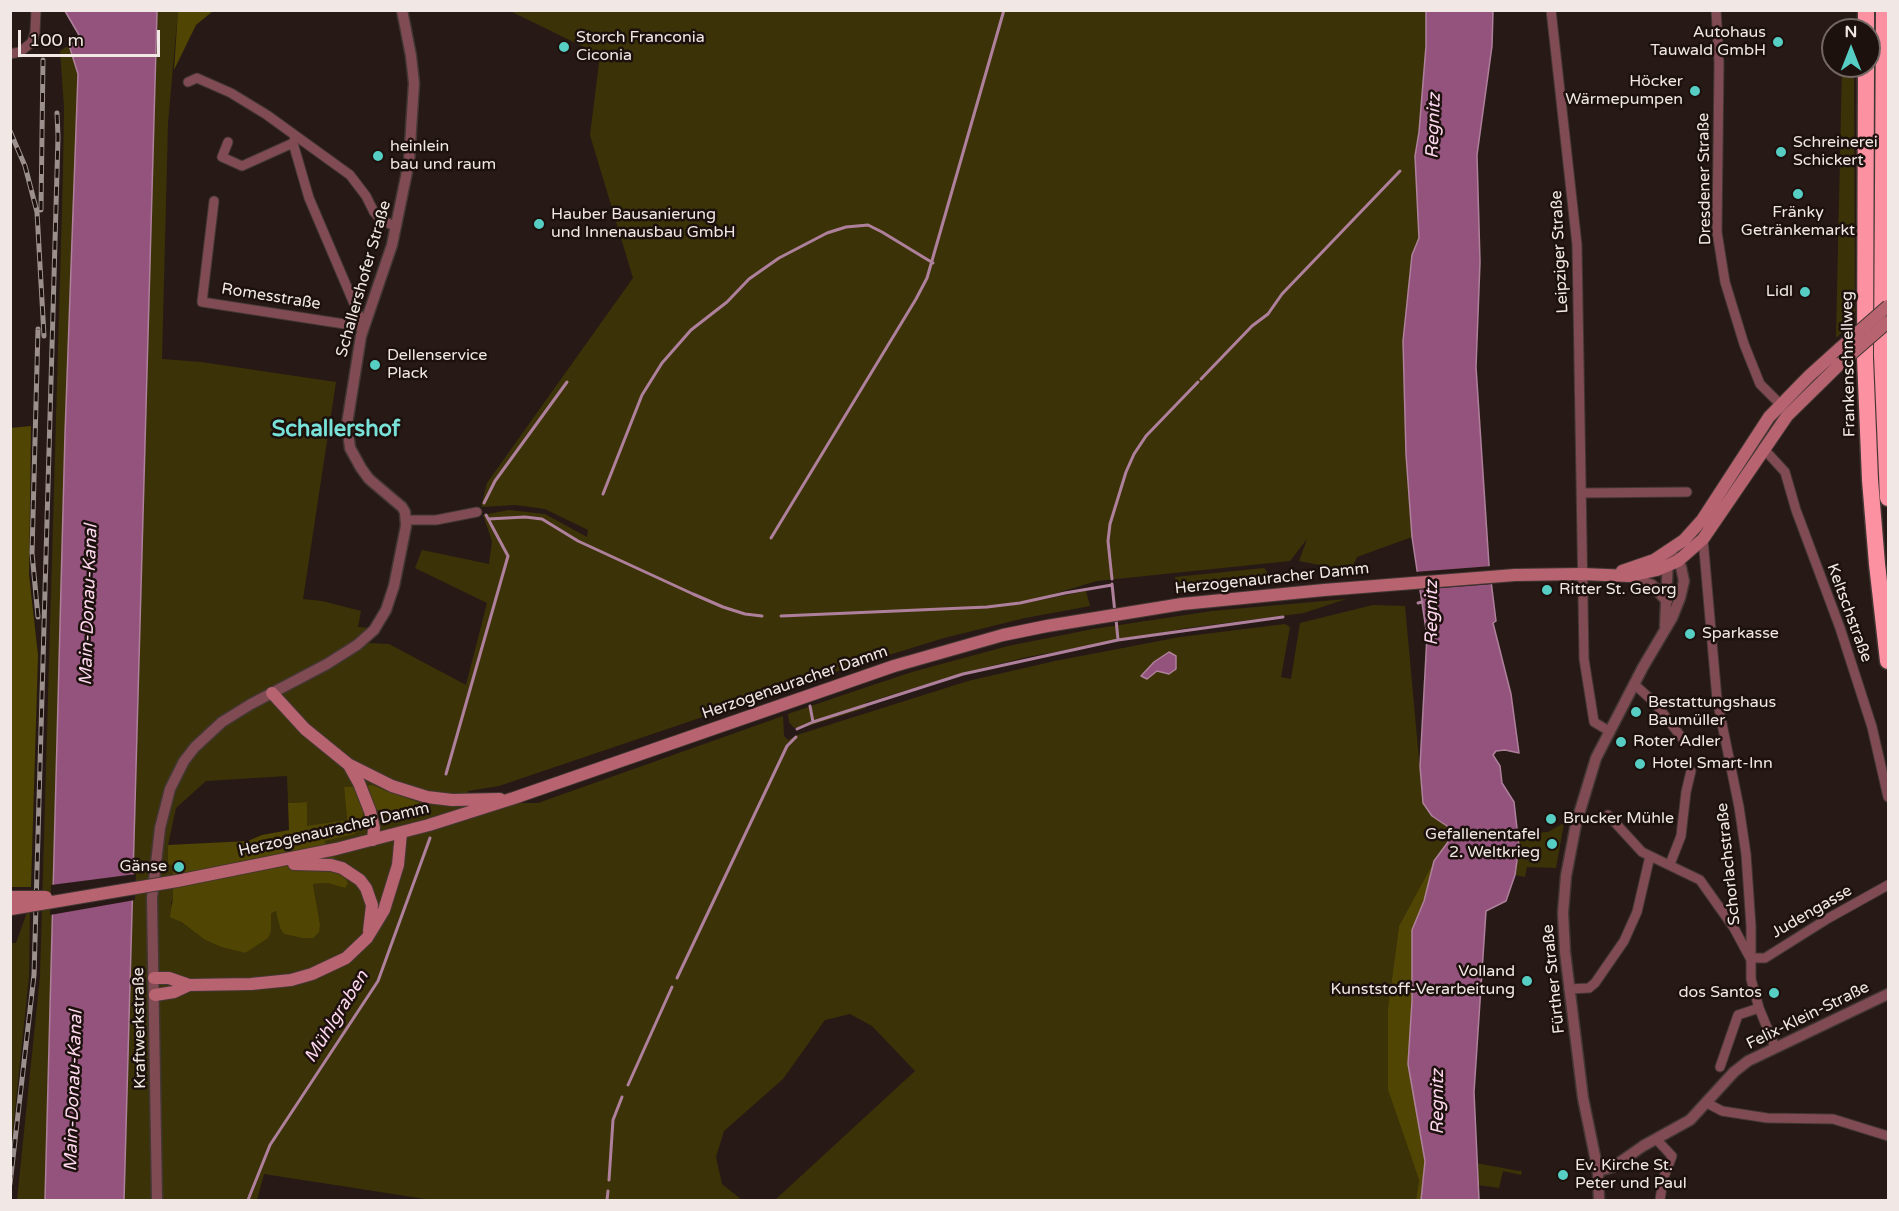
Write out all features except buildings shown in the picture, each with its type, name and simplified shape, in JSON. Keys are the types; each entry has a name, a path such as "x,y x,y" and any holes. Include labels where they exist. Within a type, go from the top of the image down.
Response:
{"highway":[{"name":"Frankenschnellweg","path":"1884,10 1882,356 1888,498"},
{"name":"Frankenschnellweg","path":"1866,78 1865,311 1869,447 1875,542 1888,661"},
{"path":"1884,125 1888,96"}],"main road":[{"name":"Herzogenauracher Damm","path":"1607,574 1641,565 1669,552 1684,540 1702,520 1756,436 1780,404 1888,306"},
{"path":"1673,563 1703,538 1787,416 1888,321"},
{"name":"Herzogenauracher Damm","path":"11,903 86,896 177,881 266,865 401,833 514,798 853,679 1003,635 1092,617 1182,604 1494,576 1607,574 1629,576 1673,563"},
{"path":"272,693 305,729 348,764 392,786 427,797 452,800 514,798"},
{"path":"348,764 359,783 370,811 374,828 373,840"},
{"path":"154,978 170,978 189,985 271,983 312,974 346,958 367,938 379,920 390,894 398,865 401,833"},
{"path":"266,865 331,865 355,875 366,888 372,905 367,938"},
{"path":"155,995 174,992 189,985"}],"street":[{"path":"10,54 20,52 32,42 36,10"},
{"name":"Schallershofer Straße","path":"402,10 413,69 414,99 407,182 396,227 364,327 350,399 348,438 350,448 361,468 378,488 402,507 406,520"},
{"name":"Leipziger Straße","path":"1551,10 1577,244 1584,659 1594,722 1597,726 1609,731"},
{"name":"Dresdener Straße","path":"1716,10 1719,63 1718,232 1724,271 1744,344 1760,384 1780,404"},
{"path":"188,82 197,78 231,93 267,115 295,140 350,175 380,219 396,227"},
{"path":"228,142 222,157 242,166 295,140"},
{"path":"295,140 309,198 364,327"},
{"name":"Romesstraße","path":"214,201 202,302 364,327"},
{"name":"Keltschstraße","path":"1763,448 1785,472 1796,510 1872,727 1888,797"},
{"path":"1582,493 1687,492"},
{"path":"272,693 343,655 378,625 391,596 406,520 436,520 477,512"},
{"name":"Schorlachstraße","path":"1703,538 1717,699 1746,854 1751,926 1751,979 1759,1008 1775,1047"},
{"name":"Fürther Straße","path":"1599,1200 1598,1171 1583,1098 1563,934 1567,867 1576,824 1592,770 1609,731 1677,608 1683,588 1683,574 1673,563 1669,552"},
{"name":"Fürther Straße","path":"1664,629 1673,563"},
{"path":"1629,576 1652,585 1667,602"},
{"path":"1634,684 1655,703 1682,738"},
{"name":"Kraftwerkstraße","path":"157,1200 152,898 163,810 170,789 184,761 195,747 222,722 272,693"},
{"path":"1670,864 1681,836 1691,771"},
{"path":"1608,815 1635,845 1650,856 1694,876 1706,887 1734,928 1750,958"},
{"path":"1569,989 1589,988 1595,983 1624,941 1637,912 1650,856"},
{"name":"Judengasse","path":"1750,958 1765,958 1888,885"},
{"name":"Felix-Klein-Straße","path":"1598,1171 1613,1167 1643,1146 1682,1126 1741,1066 1775,1047 1888,994"},
{"path":"1720,1067 1738,1015 1759,1008"},
{"path":"1707,1103 1722,1111 1767,1118 1833,1119 1888,1136"},
{"path":"1656,1139 1672,1155 1663,1179 1660,1200"}],"shaded area":[{"path":"157,11 178,11 168,123 162,359 201,362 336,382 303,599 322,601 361,611 358,627 382,629 368,643 389,644 466,685 487,603 415,568 422,550 489,564 492,541 483,515 509,510 545,514 587,537 588,530 545,509 516,505 481,507 487,483 633,278 590,135 600,55 510,11 1426,11 1426,46 1415,156 1419,238 1412,255 1403,341 1406,454 1412,537 1357,557 1350,571 1299,561 1307,539 1290,561 1097,581 1016,605 1086,591 1090,606 1025,618 944,638 850,667 499,786 468,791 467,803 538,803 783,716 784,736 788,740 797,735 968,681 1055,661 1180,637 1285,624 1290,627 1281,677 1291,679 1300,623 1373,605 1405,606 1423,803 1432,816 1447,826 1450,834 1448,842 1434,861 1399,926 1388,1008 1388,1090 1419,1180 1416,1200 775,1200 915,1071 872,1026 850,1014 825,1020 783,1079 724,1131 716,1157 722,1184 742,1200 432,1200 264,1174 257,1200 124,1200","holes":["287,776 288,803 306,802 307,827 347,820 344,787 372,785 389,792 323,841 345,888 327,883 313,884 320,924 280,928 277,911 271,914 271,931 245,953 205,940 175,918 171,903 173,866 168,863 168,845 176,808 206,781"]},
{"path":"178,11 213,11 196,25 174,70"},
{"path":"69,45 78,74 65,434 45,1200 17,1200 40,976 63,175 64,107 60,51"},
{"path":"1842,78 1854,78 1855,320 1836,338"},
{"path":"31,426 29,575 38,655 31,887 11,887 10,428"},
{"path":"1264,568 1274,582 1178,593 1175,577"},
{"path":"1346,599 1304,613 1187,628 1027,657 963,673 865,703 866,708 805,727 794,728 789,722 788,714 912,672 1008,646 1093,629 1212,611"},
{"path":"372,785 420,803 398,810 364,810 361,825 354,834 324,841 348,883 345,888 327,883 313,884 320,924 319,932 313,938 284,934 280,928 276,911 271,914 271,931 268,938 245,953 205,940 181,922 170,917 173,898 173,866 168,864 168,845 248,841 262,835 289,830 288,803 307,802 307,826 347,820 344,787"},
{"path":"1564,823 1556,868 1527,867 1525,877 1515,875 1519,846 1518,834 1548,832"},
{"path":"1434,861 1424,901 1412,930 1412,1001 1408,1064 1425,1161 1421,1200 1416,1200 1419,1180 1388,1090 1388,1008 1399,926"},
{"path":"30,904 29,976 11,1149 10,943 16,943"},
{"path":"1476,1163 1522,1171 1521,1175 1503,1171 1499,1188 1478,1185"}],"water":[{"name":"Main-Donau-Kanal","path":"65,11 157,11 124,1200 45,1200 65,434 78,74 69,45 77,41 79,35"},
{"name":"Regnitz","path":"1426,11 1493,11 1492,46 1477,155 1480,262 1476,367 1489,565 1496,621 1493,623 1511,694 1519,753 1505,750 1496,751 1493,755 1500,766 1502,783 1514,802 1519,846 1515,875 1506,901 1486,911 1474,1092 1479,1200 1421,1200 1425,1161 1408,1064 1412,1001 1412,930 1424,901 1434,861 1448,842 1450,834 1447,826 1432,816 1423,803 1420,766 1427,636 1412,537 1406,454 1403,341 1412,255 1419,238 1415,156 1426,46"},
{"path":"1169,652 1176,656 1176,669 1169,674 1157,671 1147,679 1141,676 1154,662"}],"pier":[{"path":"1492,566 1494,584 1417,590 1414,572"},
{"path":"136,874 135,900 50,915 51,885"}],"waterway":[{"path":"771,538 927,278 1004,10"},
{"path":"1201,379 1252,326 1268,314 1282,294 1400,171"},
{"path":"603,494 642,395 662,363 691,330 727,302 749,279 779,258 827,233 846,227 868,225 933,263"},
{"path":"484,503 495,481 567,382"},
{"path":"1112,579 1108,541 1110,524 1126,472 1146,436 1198,382"},
{"path":"446,774 508,556 486,515"},
{"path":"488,519 525,517 542,519 578,541 693,594 723,607 745,614 762,616"},
{"path":"1112,584 1115,613"},
{"path":"781,616 987,607 1112,585"},
{"name":"Regnitz","path":"1418,603 1422,602"},
{"path":"1116,619 1118,640 1283,617"},
{"path":"810,706 813,722 963,674 1118,640"},
{"path":"797,729 813,722"},
{"path":"677,978 787,746 796,737"},
{"name":"Mühlgraben","path":"248,1200 270,1145 378,981 430,838"},
{"path":"628,1085 672,987"},
{"path":"609,1180 613,1120 622,1097"},
{"path":"607,1200 608,1191"}],"railway":[{"path":"41,210 43,60"},
{"path":"10,1184 34,975 57,113"},
{"path":"10,131 25,166 37,212 44,336"},
{"path":"38,329 32,553 38,617"}],"place":[{"name":"Autohaus Tauwald GmbH","path":"1778,42"},
{"name":"Storch Franconia Ciconia","path":"564,47"},
{"name":"Höcker Wärmepumpen","path":"1695,91"},
{"name":"Schreinerei Schickert","path":"1781,152"},
{"name":"heinlein bau und raum","path":"378,156"},
{"name":"Fränky Getränkemarkt","path":"1798,194"},
{"name":"Hauber Bausanierung und Innenausbau GmbH","path":"539,224"},
{"name":"Lidl","path":"1805,292"},
{"name":"Dellenservice Plack","path":"375,365"},
{"name":"Ritter St. Georg","path":"1547,590"},
{"name":"Sparkasse","path":"1690,634"},
{"name":"Bestattungshaus Baumüller","path":"1636,712"},
{"name":"Roter Adler","path":"1621,742"},
{"name":"Hotel Smart-Inn","path":"1640,764"},
{"name":"Brucker Mühle","path":"1551,819"},
{"name":"Gefallenentafel 2. Weltkrieg","path":"1552,844"},
{"name":"Gänse","path":"179,867"},
{"name":"Volland Kunststoff-Verarbeitung","path":"1527,981"},
{"name":"dos Santos","path":"1774,993"},
{"name":"Ev. Kirche St. Peter und Paul","path":"1563,1175"}],"district":[{"name":"Schallershof","path":"336,430"}]}
